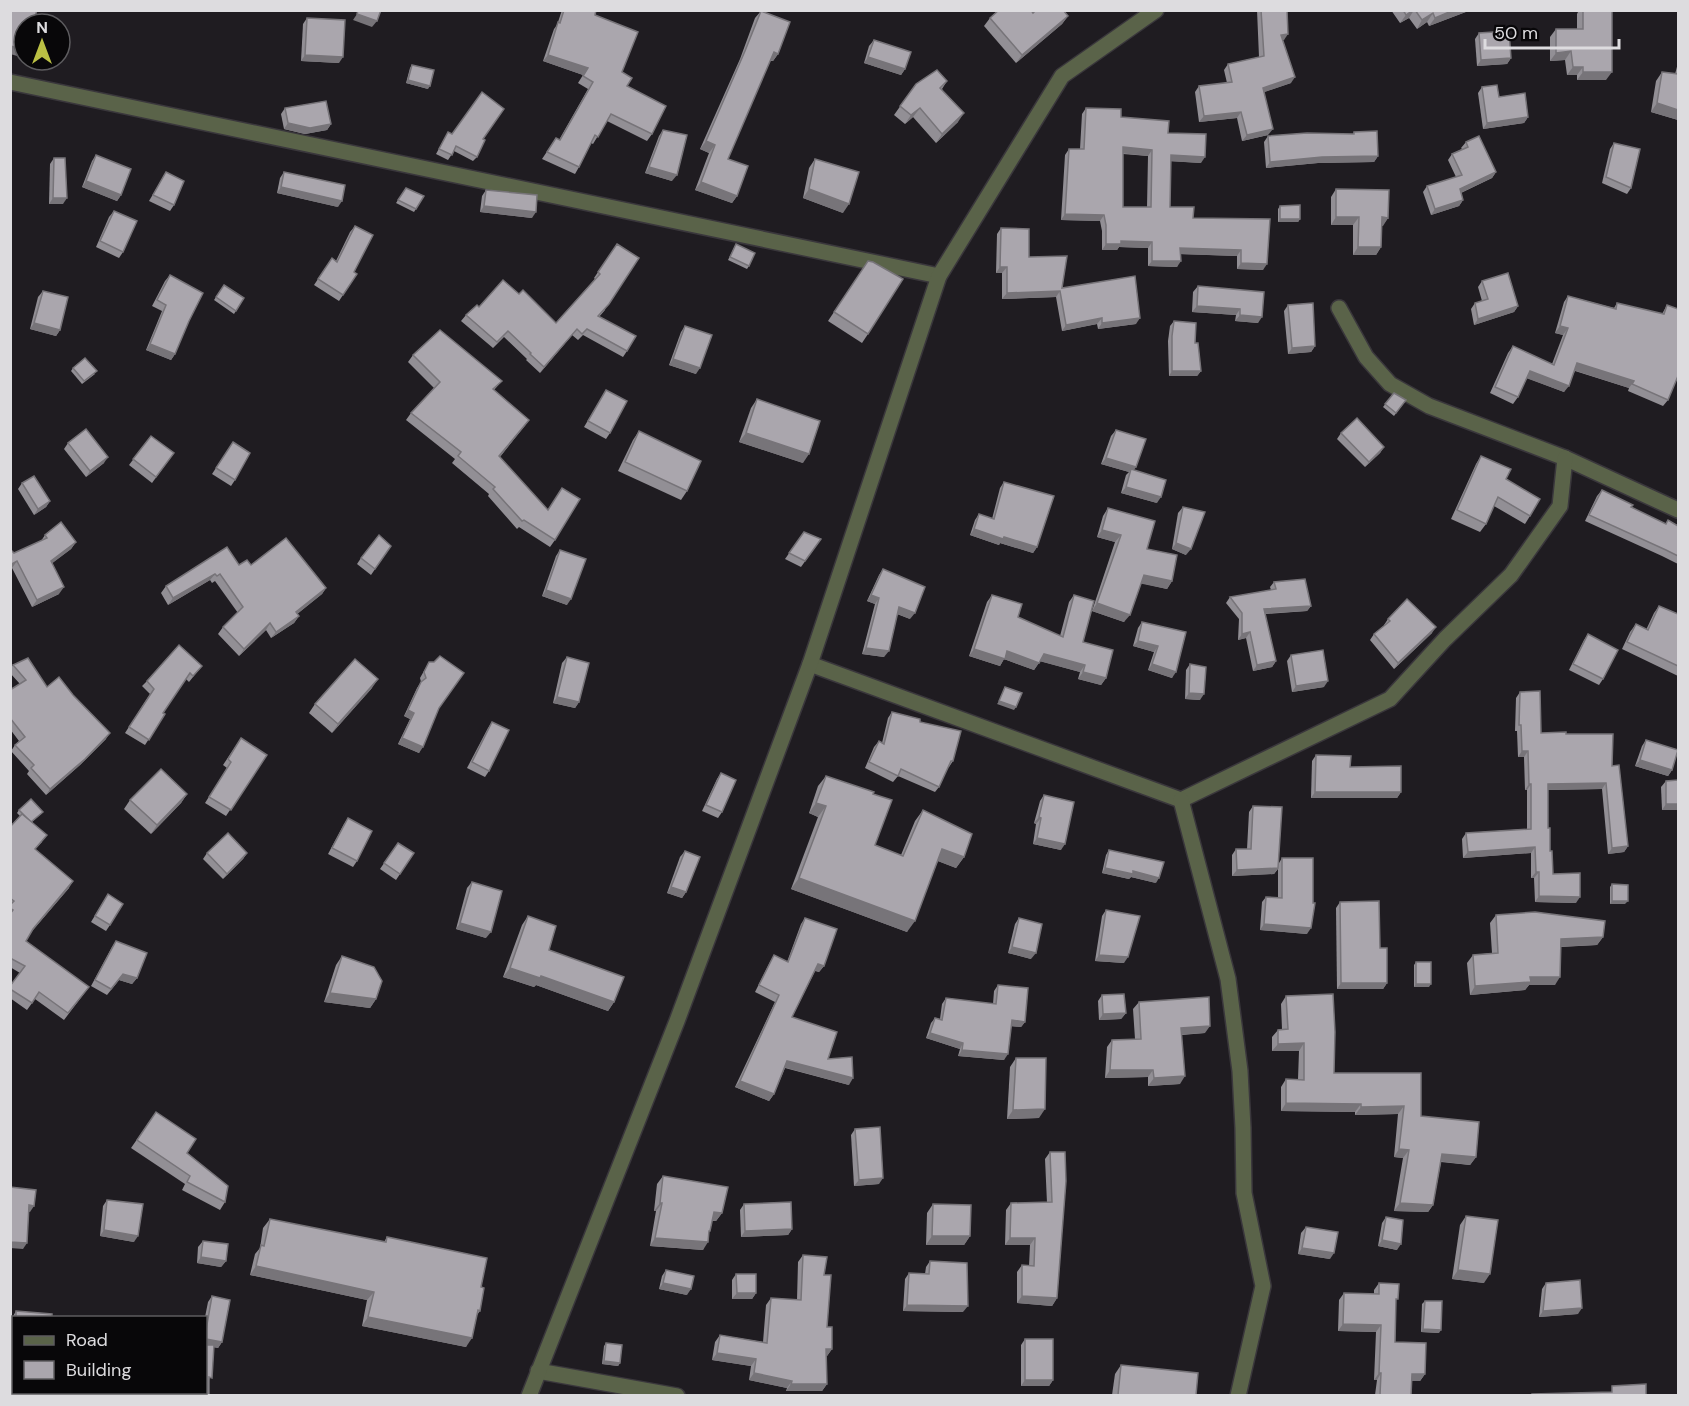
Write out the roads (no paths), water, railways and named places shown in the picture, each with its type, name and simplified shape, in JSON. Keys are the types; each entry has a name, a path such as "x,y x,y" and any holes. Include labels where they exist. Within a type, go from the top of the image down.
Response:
{"street":[{"path":"529,1395 676,1021 810,664 939,276 1062,76 1156,10"},
{"path":"10,82 939,276"},
{"path":"1339,308 1366,357 1390,384 1430,406 1565,458 1678,510"},
{"path":"810,664 1181,800 1390,699 1445,639 1511,574 1560,506 1565,458"},
{"path":"1181,800 1228,979 1240,1071 1244,1193 1263,1286 1238,1395"},
{"path":"538,1371 677,1395"}]}
